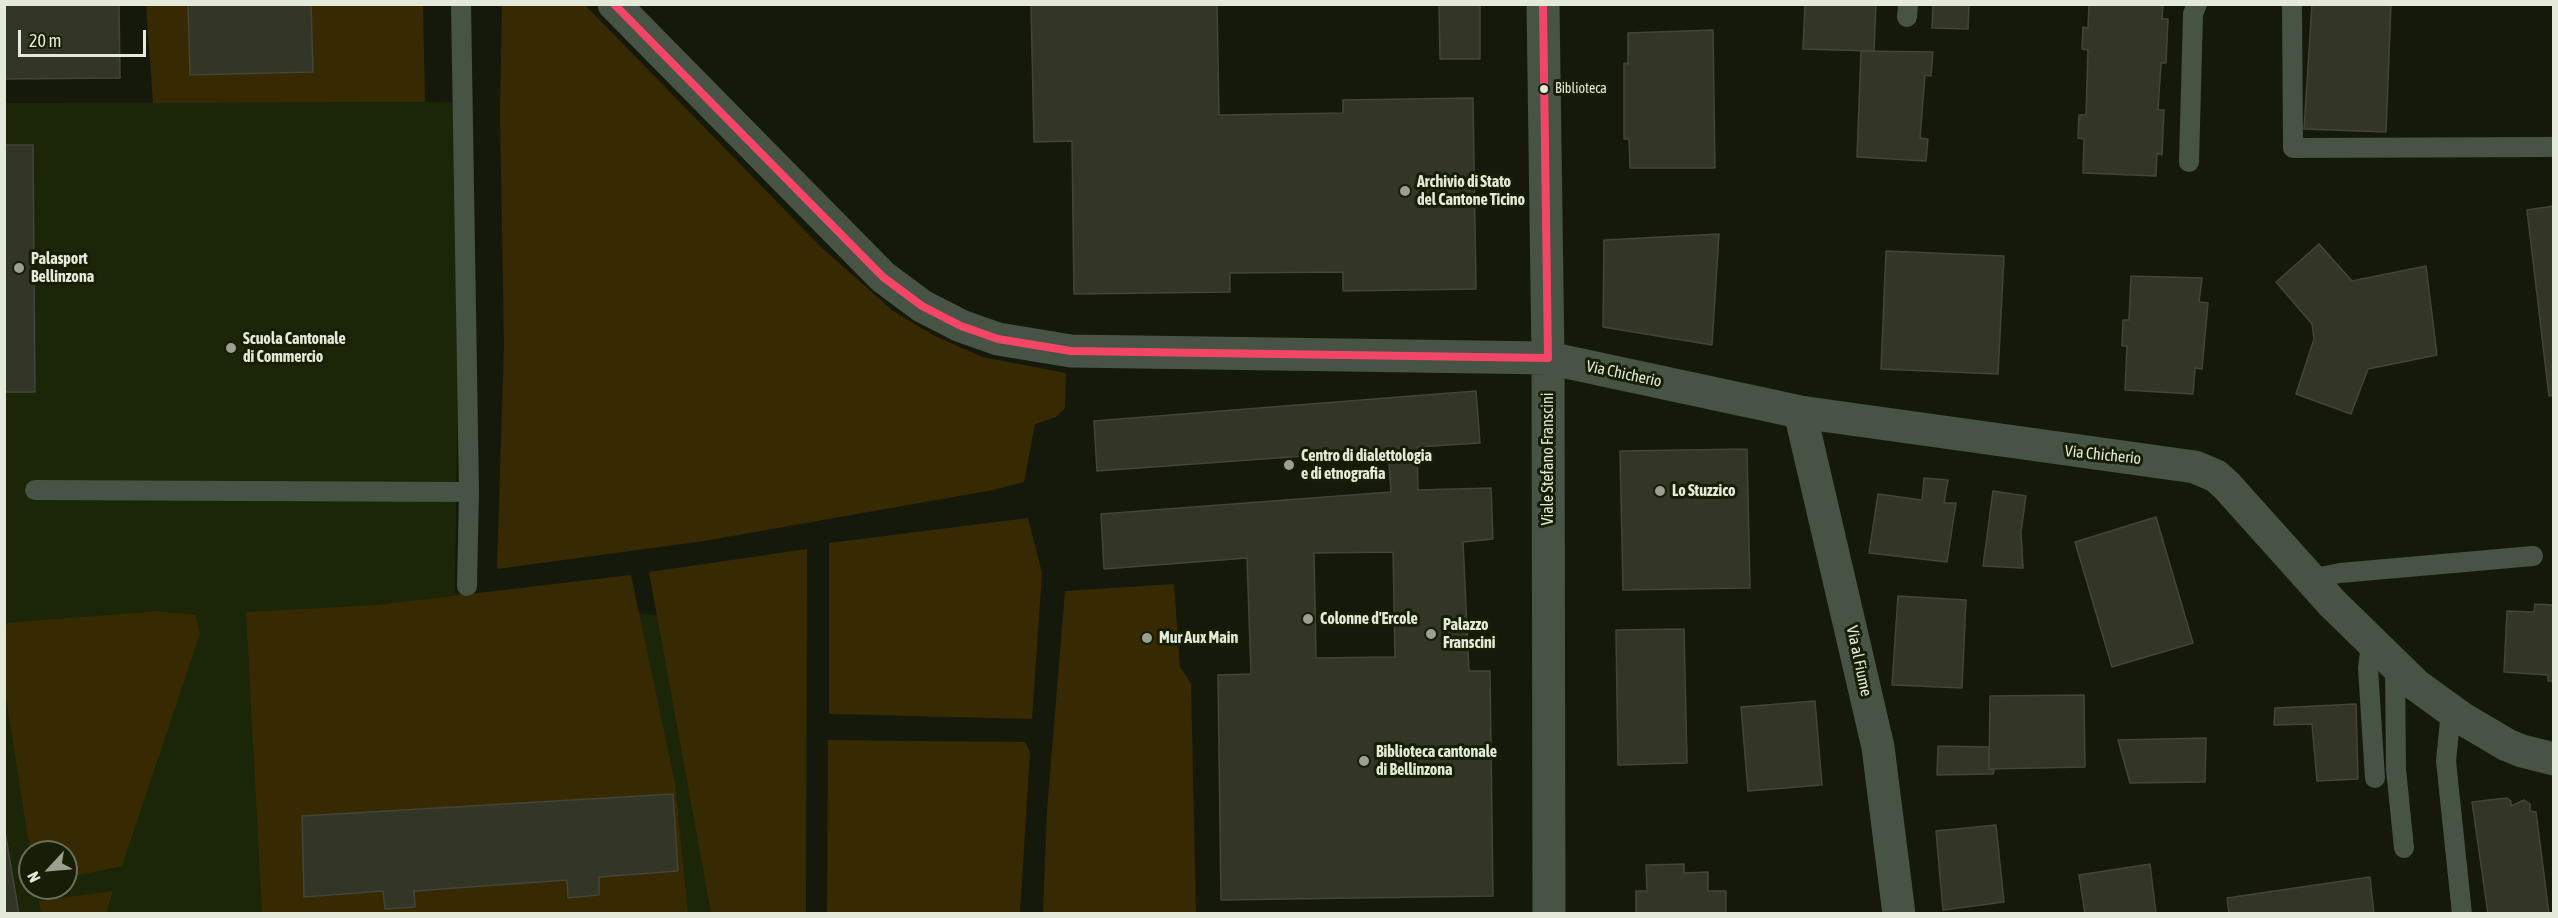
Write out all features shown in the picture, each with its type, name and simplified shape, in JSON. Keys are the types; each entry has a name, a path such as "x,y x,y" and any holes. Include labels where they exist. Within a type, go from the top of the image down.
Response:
{"street":[{"name":"Via Chicherio","path":"614,4 883,278 922,306 961,326 998,339 1071,351 1548,358 1800,412 2046,448 2151,460 2207,471 2228,486 2371,644 2416,685 2451,711 2507,745 2553,759"},
{"name":"Viale Stefano Franscini","path":"1543,4 1548,358 1549,914"},
{"name":"Via al Fiume","path":"1800,412 1878,747 1899,914"}],"lane":[{"path":"460,4 469,492 467,586"},
{"path":"2189,162 2193,14 2197,4"},
{"path":"2292,4 2293,148 2553,147"},
{"path":"35,490 469,492"},
{"path":"2311,579 2340,573 2533,556"},
{"path":"2371,644 2368,668 2375,778"},
{"path":"2396,667 2396,769 2404,848"},
{"path":"2451,711 2446,761 2462,914"}],"shaded area":[{"path":"146,5 423,5 425,102 153,103"},
{"path":"502,5 585,5 820,246 893,311 935,336 982,357 1066,373 1065,408 1056,417 1035,424 1024,482 993,490 704,541 497,569 504,345 500,113"},
{"name":"Scuola Cantonale di Commercio","path":"462,102 455,593 786,629 786,913 5,913 4,103"},
{"path":"1028,518 1042,573 1032,719 829,714 829,543"},
{"path":"807,549 806,913 711,913 649,572"},
{"path":"631,575 675,783 688,913 262,913 246,612 376,605"},
{"path":"1174,584 1180,667 1191,683 1196,913 1043,913 1047,811 1065,591"},
{"path":"157,611 196,615 200,634 122,866 78,875 78,840 28,840 5,691 4,636 7,623"},
{"path":"828,740 1025,742 1030,752 1020,913 827,913"},
{"path":"113,891 106,913 41,913 39,901 78,900 78,896"}],"building":[{"path":"4,4 119,4 120,78 4,79"},
{"path":"188,4 311,4 313,72 190,75"},
{"path":"1031,4 1217,4 1219,115 1343,113 1343,100 1473,98 1476,289 1343,291 1343,272 1230,273 1230,292 1074,294 1072,141 1034,142"},
{"path":"1439,4 1480,4 1480,59 1440,59"},
{"path":"1805,4 1876,4 1874,51 1803,49"},
{"path":"1933,4 1969,4 1968,29 1932,28"},
{"path":"2089,4 2163,4 2162,19 2168,19 2166,63 2161,63 2158,110 2164,110 2162,155 2157,153 2156,176 2083,173 2084,139 2078,138 2079,115 2086,115 2088,50 2082,49 2083,27 2088,28"},
{"path":"2312,4 2391,4 2386,132 2304,129"},
{"path":"1713,30 1715,168 1630,168 1629,139 1624,139 1624,63 1628,64 1628,33"},
{"path":"1861,51 1933,52 1931,76 1925,75 1920,138 1928,139 1926,161 1857,157"},
{"name":"Palasport Bellinzona","path":"4,145 33,145 35,392 4,392"},
{"path":"2554,206 2554,395 2549,396 2527,210"},
{"path":"1719,234 1712,345 1603,327 1604,240"},
{"path":"2319,244 2352,281 2426,266 2437,355 2368,369 2351,414 2296,394 2314,339 2312,324 2276,282"},
{"path":"1886,251 2004,256 1998,374 1881,369"},
{"path":"2131,276 2202,278 2199,302 2208,303 2202,369 2195,368 2193,394 2125,390 2127,346 2122,346 2123,320 2129,320"},
{"name":"Palazzo Franscini","path":"1476,391 1480,443 1417,447 1418,490 1491,488 1493,539 1463,542 1469,671 1490,671 1493,896 1221,900 1218,675 1251,674 1247,558 1104,569 1101,514 1391,492 1388,450 1097,471 1094,421","holes":["1393,552 1395,657 1316,658 1314,553"]},
{"path":"1747,449 1750,588 1623,590 1620,451"},
{"path":"1924,478 1948,480 1944,503 1956,503 1947,562 1869,553 1878,494 1922,500"},
{"path":"1993,491 2026,496 2021,532 2023,568 1983,566"},
{"path":"2156,517 2193,643 2112,667 2075,542"},
{"path":"1898,596 1966,600 1962,688 1892,685"},
{"path":"2535,604 2554,605 2554,681 2548,681 2548,675 2504,672 2507,611 2534,612"},
{"path":"1684,629 1687,763 1618,765 1616,630"},
{"path":"2084,695 2085,767 1989,769 1990,696"},
{"path":"1815,701 1822,785 1748,791 1741,707"},
{"path":"2356,704 2358,779 2317,781 2312,724 2274,725 2275,708"},
{"path":"2206,738 2205,782 2130,783 2118,740"},
{"path":"1938,746 1989,747 1989,769 1994,770 1993,774 1937,775"},
{"path":"673,794 678,871 599,877 599,895 568,898 567,880 414,891 415,907 385,909 383,891 304,897 302,816"},
{"path":"2507,798 2511,801 2511,806 2524,800 2530,804 2530,811 2536,812 2549,914 2488,914 2472,802"},
{"path":"1996,825 2004,902 1943,910 1936,831"},
{"path":"4,826 19,914 4,914"},
{"path":"1684,864 1684,873 1708,872 1708,891 1726,891 1726,914 1636,914 1636,891 1647,891 1646,865"},
{"path":"2150,864 2156,914 2085,914 2079,875"},
{"path":"2370,877 2374,914 2229,914 2227,898"}],"transit line":[{"path":"614,4 883,277 922,306 961,326 998,339 1071,351 1548,358"},
{"path":"1543,4 1548,358"}],"place":[{"name":"Biblioteca","path":"1544,89"},
{"name":"Archivio di Stato del Cantone Ticino","path":"1405,191"},
{"name":"Palasport Bellinzona","path":"19,268"},
{"name":"Scuola Cantonale di Commercio","path":"231,348"},
{"name":"Centro di dialettologia e di etnografia","path":"1289,465"},
{"name":"Lo Stuzzico","path":"1660,491"},
{"name":"Colonne d'Ercole","path":"1308,619"},
{"name":"Palazzo Franscini","path":"1431,634"},
{"name":"Mur Aux Main","path":"1147,638"},
{"name":"Biblioteca cantonale di Bellinzona","path":"1364,761"}]}
